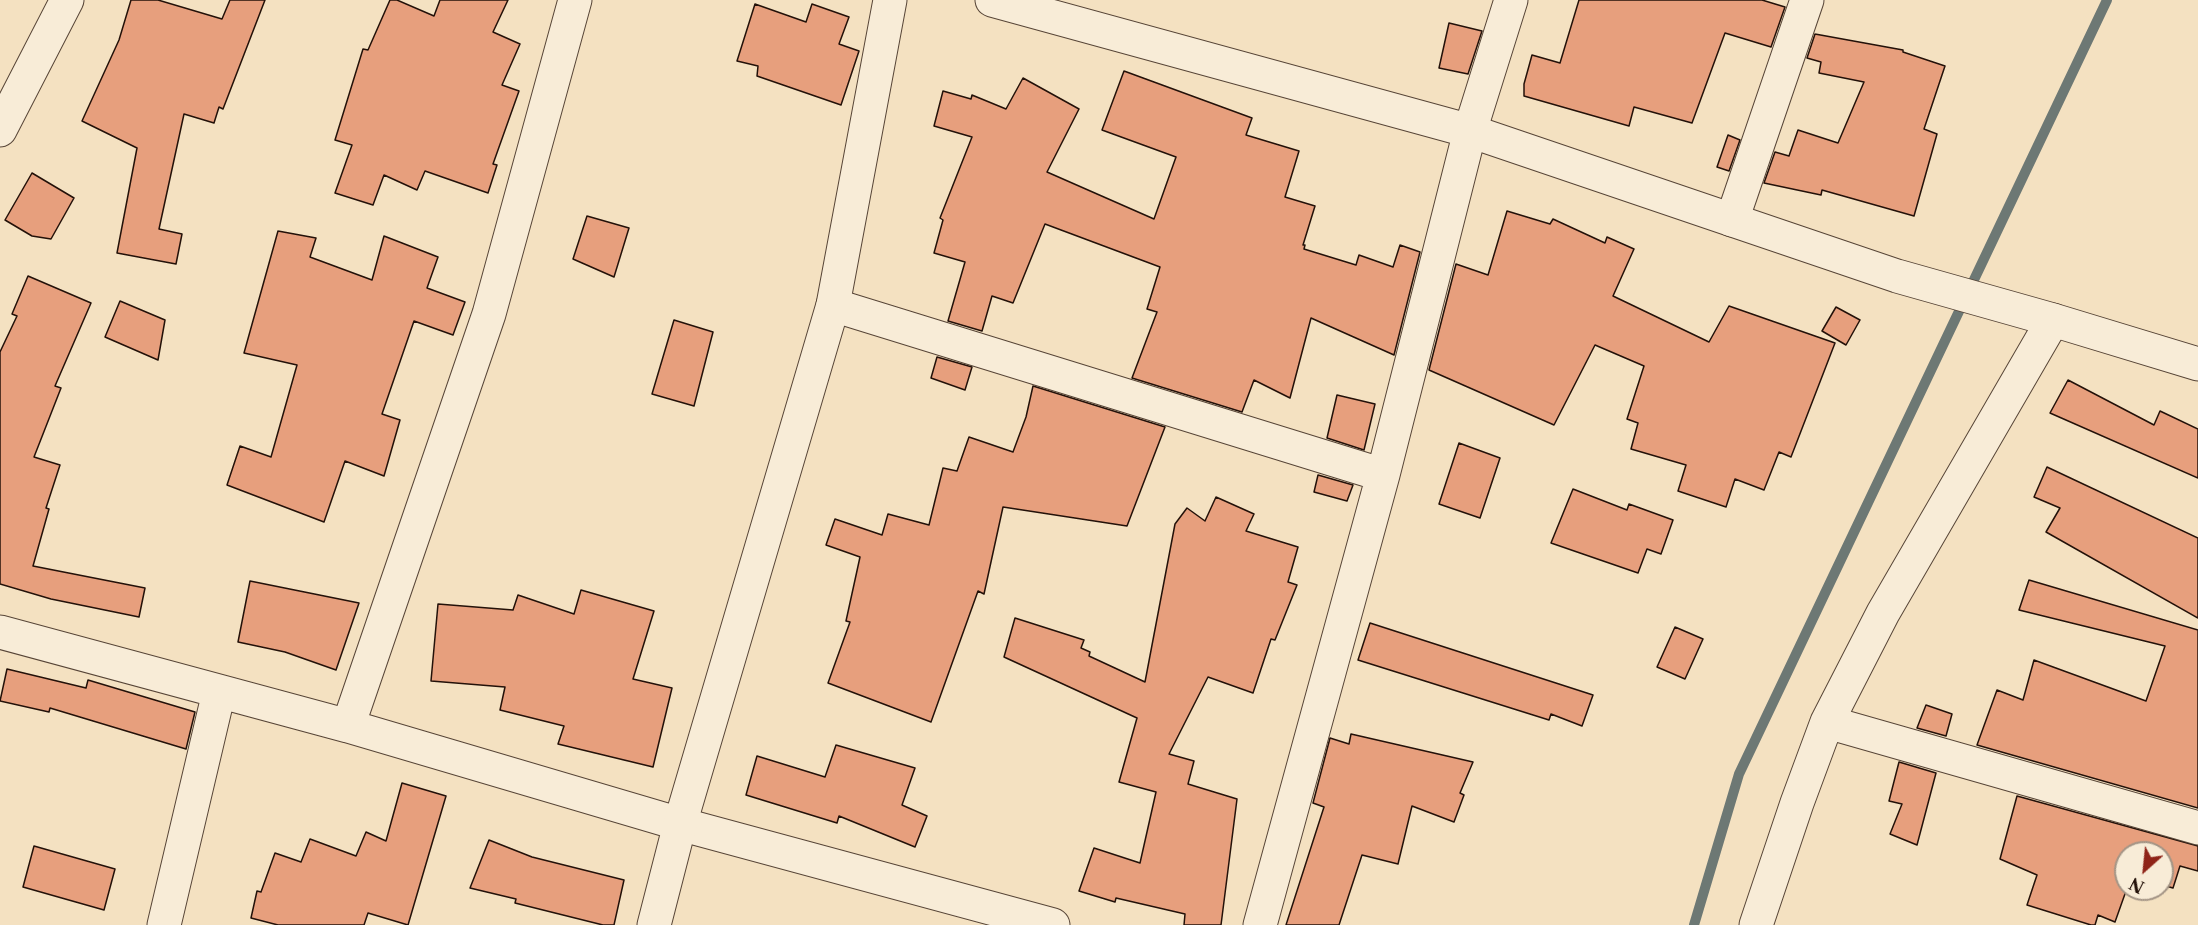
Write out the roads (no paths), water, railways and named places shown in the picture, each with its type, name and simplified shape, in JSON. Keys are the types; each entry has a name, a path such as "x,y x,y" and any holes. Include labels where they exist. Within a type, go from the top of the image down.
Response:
{"street":[{"path":"0,130 67,0"},
{"path":"348,726 489,314 575,0"},
{"path":"654,925 680,824 833,305 890,0"},
{"path":"992,0 1470,131 1897,276 2198,364"},
{"path":"1260,925 1383,475 1470,131 1511,0"},
{"path":"1732,220 1807,0"},
{"path":"833,305 1383,475"},
{"path":"1756,925 1827,722 2042,317"},
{"path":"0,632 348,726 680,824 1053,925"},
{"path":"164,925 219,692"},
{"path":"1827,722 2198,828"}],"waterway":[{"path":"1694,925 1739,774 2107,0"}]}
